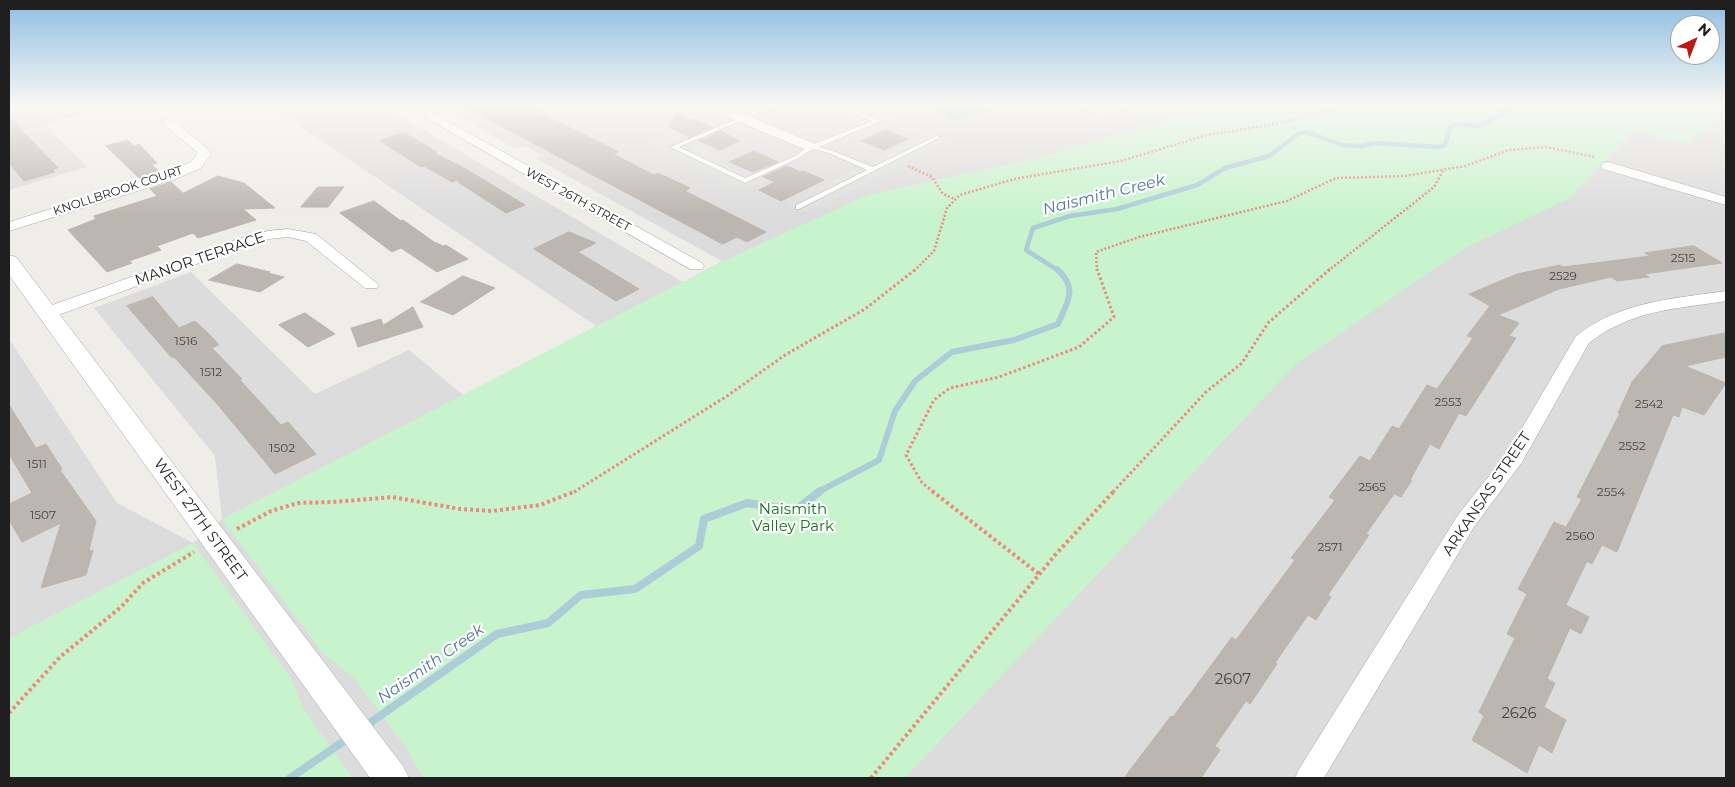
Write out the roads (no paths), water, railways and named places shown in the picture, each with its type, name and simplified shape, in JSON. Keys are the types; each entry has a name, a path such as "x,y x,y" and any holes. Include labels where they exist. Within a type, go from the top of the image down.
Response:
{"street":[{"name":"KNOLLBROOK COURT","path":"9,226 171,176 196,164 204,154 202,149 192,141"},
{"name":"WEST 26TH STREET","path":"473,141 696,266"},
{"path":"796,141 811,147"},
{"path":"1608,166 1726,201"},
{"name":"MANOR TERRACE","path":"47,313 254,239 288,233 311,237 371,285"},
{"name":"WEST 27TH STREET","path":"9,261 387,772"},
{"name":"ARKANSAS STREET","path":"1309,778 1466,521 1515,457 1582,340 1594,329 1622,314 1645,308 1726,296"}],"lane":[{"path":"686,141 673,146 745,181 797,157 811,147 830,141"},
{"path":"799,207 930,141"},
{"path":"811,147 831,152 873,170"}],"waterway":[{"name":"Naismith Creek","path":"1059,271 1026,250 1033,228 1070,216 1117,209 1197,185 1225,168 1269,156 1289,141"},
{"name":"Naismith Creek","path":"1330,141 1342,145 1361,146 1374,143 1438,147 1445,145 1446,141"},
{"name":"Naismith Creek","path":"818,492 879,460 895,411 915,381 952,352 1014,340 1058,324 1069,296 1068,283 1059,271"},
{"name":"Naismith Creek","path":"364,727 497,634 548,623 581,595 635,589 699,546 704,519 747,503 796,510 820,491"},
{"name":"Naismith Creek","path":"290,778 350,737"}],"park label":[{"name":"Naismith Valley Park","path":"793,518"}]}
